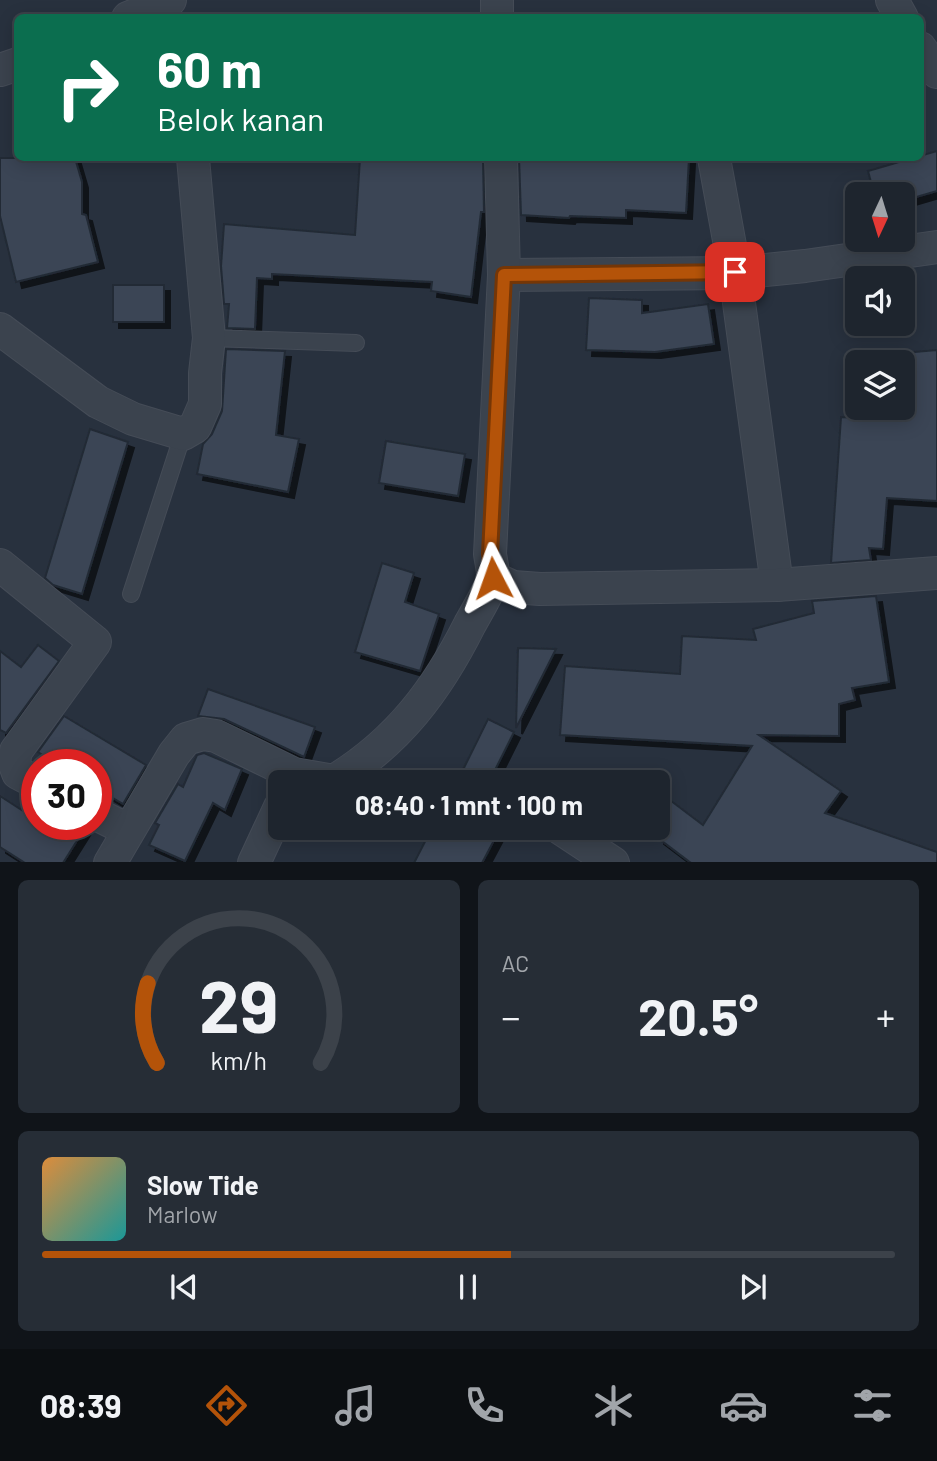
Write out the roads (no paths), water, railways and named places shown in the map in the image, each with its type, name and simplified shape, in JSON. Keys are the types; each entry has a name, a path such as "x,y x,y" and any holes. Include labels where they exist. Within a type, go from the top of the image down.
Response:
{"street":[{"path":"137,14 170,0"},
{"path":"0,329 98,402 134,419 183,434 195,427 205,404 209,338 194,161"},
{"path":"352,770 387,742 425,701 458,648 493,578 490,554 504,275 501,161"},
{"path":"715,161 735,272 777,585"},
{"path":"504,275 735,272 805,266 937,247"},
{"path":"0,565 95,642 16,751 14,762 21,775"},
{"path":"493,578 513,587 540,589 777,585 937,573"},
{"path":"111,862 169,762 186,739 203,734 216,736 278,770"},
{"path":"112,822 128,830"},
{"path":"254,862 268,833"},
{"path":"578,840 611,862"}],"lane":[{"path":"209,338 356,344"},
{"path":"131,594 183,434"}]}
